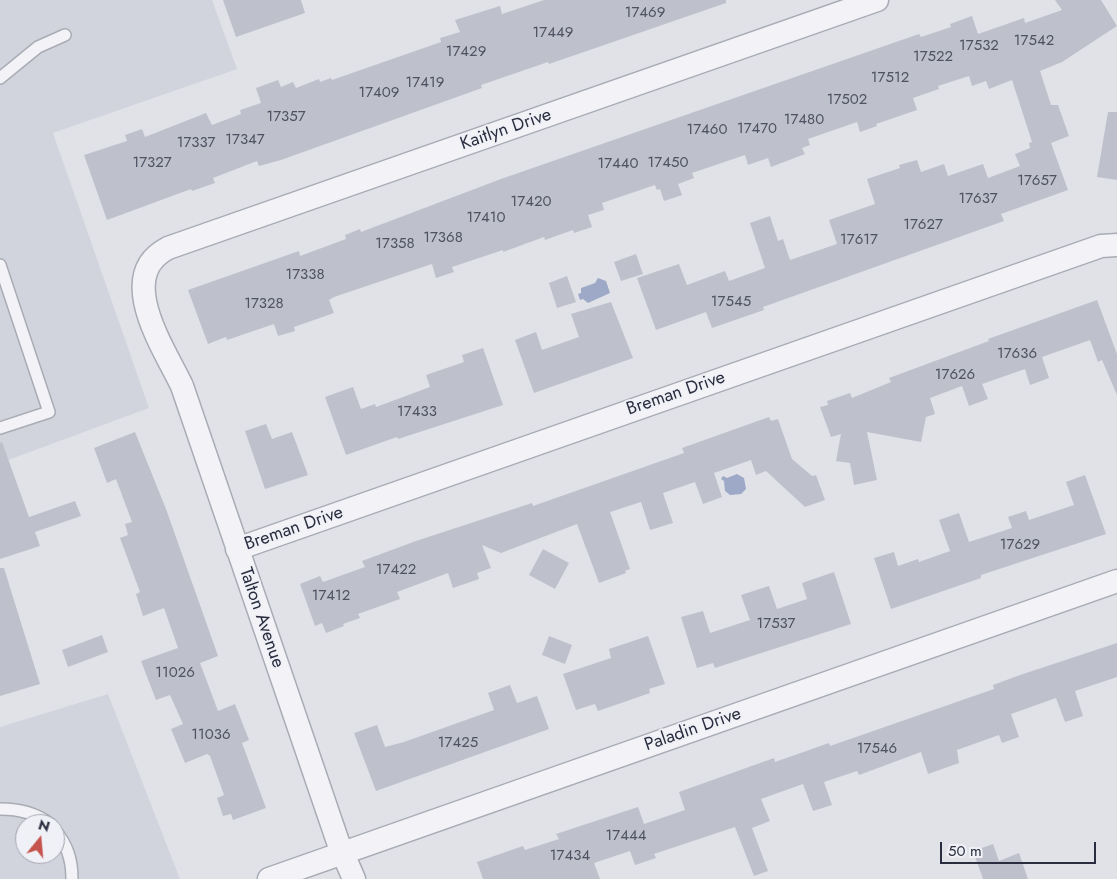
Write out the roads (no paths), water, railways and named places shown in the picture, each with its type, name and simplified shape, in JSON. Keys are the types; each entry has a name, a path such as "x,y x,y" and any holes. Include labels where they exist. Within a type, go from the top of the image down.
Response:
{"street":[{"name":"Kaitlyn Drive","path":"145,272 154,257 168,248 877,0"},
{"name":"Breman Drive","path":"237,549 1101,246 1117,245"},
{"name":"Talton Avenue","path":"145,272 144,296 149,315 182,386 338,842 344,852 354,879"},
{"name":"Paladin Drive","path":"269,879 1117,581"}],"lane":[{"path":"0,78 38,47 65,35"},
{"path":"0,265 50,412 0,428"},
{"path":"0,809 30,814"},
{"path":"65,844 71,858 72,879"}],"water":[{"path":"598,278 606,281 610,293 588,303 583,299 580,300 578,294 581,293 581,288 595,283"},
{"path":"737,474 744,478 746,489 741,494 730,495 725,491 724,481 721,479 723,476 727,478"}]}
